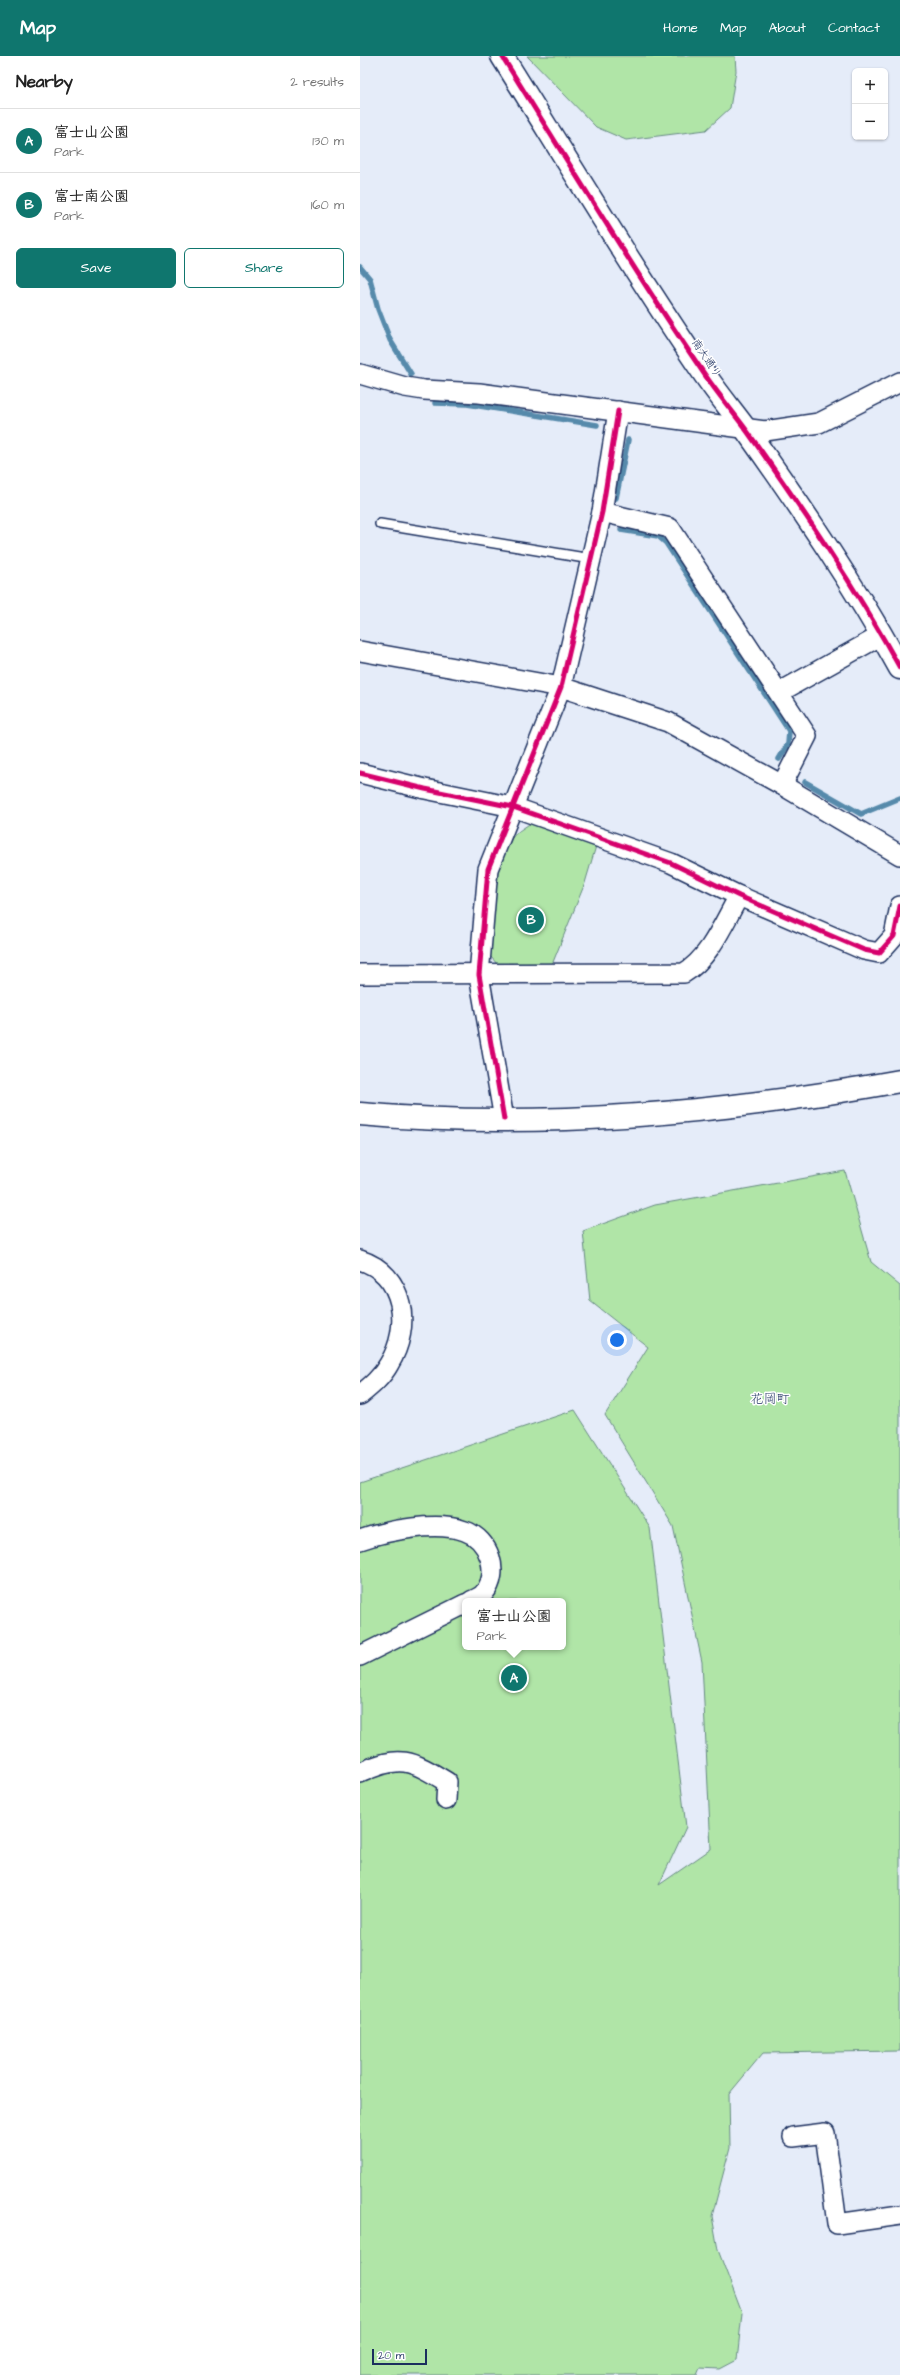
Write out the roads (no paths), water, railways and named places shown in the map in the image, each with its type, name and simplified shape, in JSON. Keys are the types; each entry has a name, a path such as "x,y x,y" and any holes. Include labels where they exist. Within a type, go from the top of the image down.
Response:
{"street":[{"name":"南大通り","path":"502,56 590,197 705,375 746,430 819,536 882,635 900,668"},
{"path":"360,374 405,387 424,390 479,393 618,411 746,430 765,431 819,423 900,382"},
{"path":"504,1119 480,975 488,870 561,687 602,512 618,411"},
{"path":"602,512 670,528 780,692 807,736 782,785"},
{"path":"780,692 882,635"},
{"path":"360,651 561,687 668,722 782,785 900,855"},
{"path":"360,773 426,789 513,807 671,863 739,896 864,950 879,953 894,936 900,906"},
{"path":"360,974 480,975 684,973 695,967 707,951 739,896"},
{"path":"360,1114 504,1119 609,1116 748,1105 900,1082"},
{"path":"360,1260 384,1272 393,1283 400,1301 403,1321 398,1345 390,1363 379,1380 360,1396"},
{"path":"360,1540 430,1526 465,1531 480,1540 489,1553 492,1568 490,1583 483,1594 476,1598"},
{"path":"360,1656 462,1605"},
{"path":"360,1773 377,1765 394,1762 416,1763 447,1782 446,1800"},
{"path":"793,2137 825,2133 837,2224 900,2215"}],"lane":[{"path":"380,524 591,559"}],"waterway":[{"path":"360,267 370,279 378,309 390,340 411,374"},
{"path":"435,403 467,404 597,425"},
{"path":"616,498 628,440"},
{"path":"621,530 658,536 666,543 789,731 788,744 779,759"},
{"path":"805,782 861,814 900,798"}],"place":[{"name":"富士南公園","path":"531,920"},
{"name":"富士山公園","path":"514,1678"}],"district":[{"name":"花岡町","path":"770,1398"}]}
